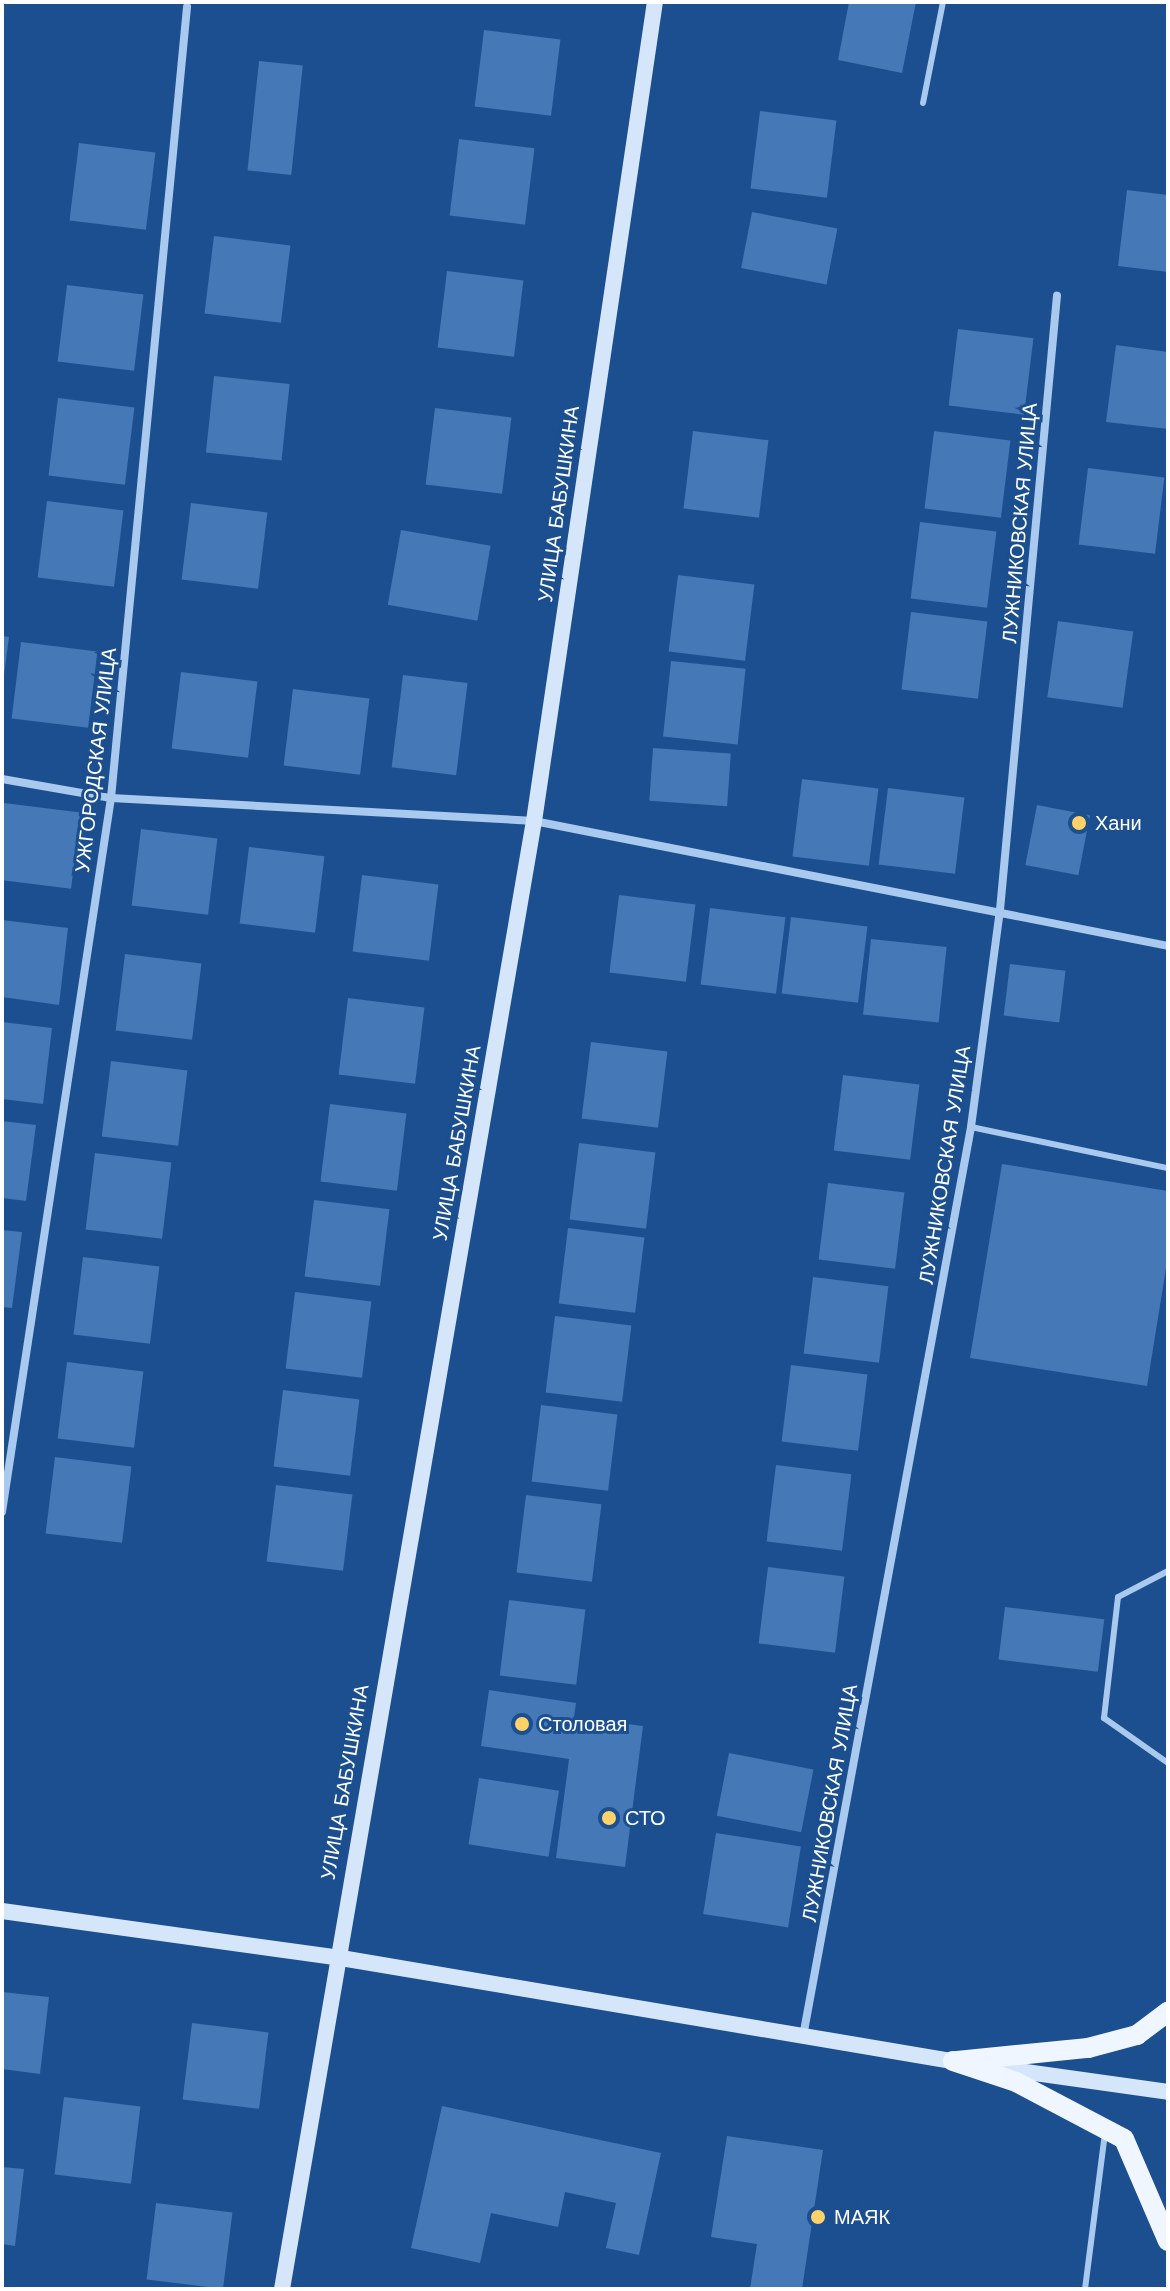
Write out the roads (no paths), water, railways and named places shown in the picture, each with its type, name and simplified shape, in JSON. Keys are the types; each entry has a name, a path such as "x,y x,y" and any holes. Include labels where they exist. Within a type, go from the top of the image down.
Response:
{"main road":[{"path":"953,2061 1088,2048 1137,2035 1168,2012"},
{"path":"953,2061 1016,2082 1106,2129 1131,2150 1168,2241"}],"street":[{"name":"УЛИЦА БАБУШКИНА","path":"282,2289 335,1957 534,821 655,2"},
{"name":"УЖГОРОДСКАЯ УЛИЦА","path":"2,1512 111,798 187,7"},
{"name":"ЛУЖНИКОВСКАЯ УЛИЦА","path":"804,2031 971,1127 1000,910 1057,296"},
{"path":"2,779 111,798 534,821 1000,910 1168,946"},
{"path":"2,1911 335,1957 804,2031 953,2061 1168,2092"}],"lane":[{"path":"923,103 943,2"},
{"path":"971,1127 1168,1168"},
{"path":"1168,1571 1118,1597 1104,1718 1168,1763"},
{"path":"1085,2289 1106,2129"}],"place":[{"name":"Хани","path":"1079,823"},
{"name":"Столовая","path":"522,1724"},
{"name":"СТО","path":"609,1818"},
{"name":"МАЯК","path":"818,2217"}]}
